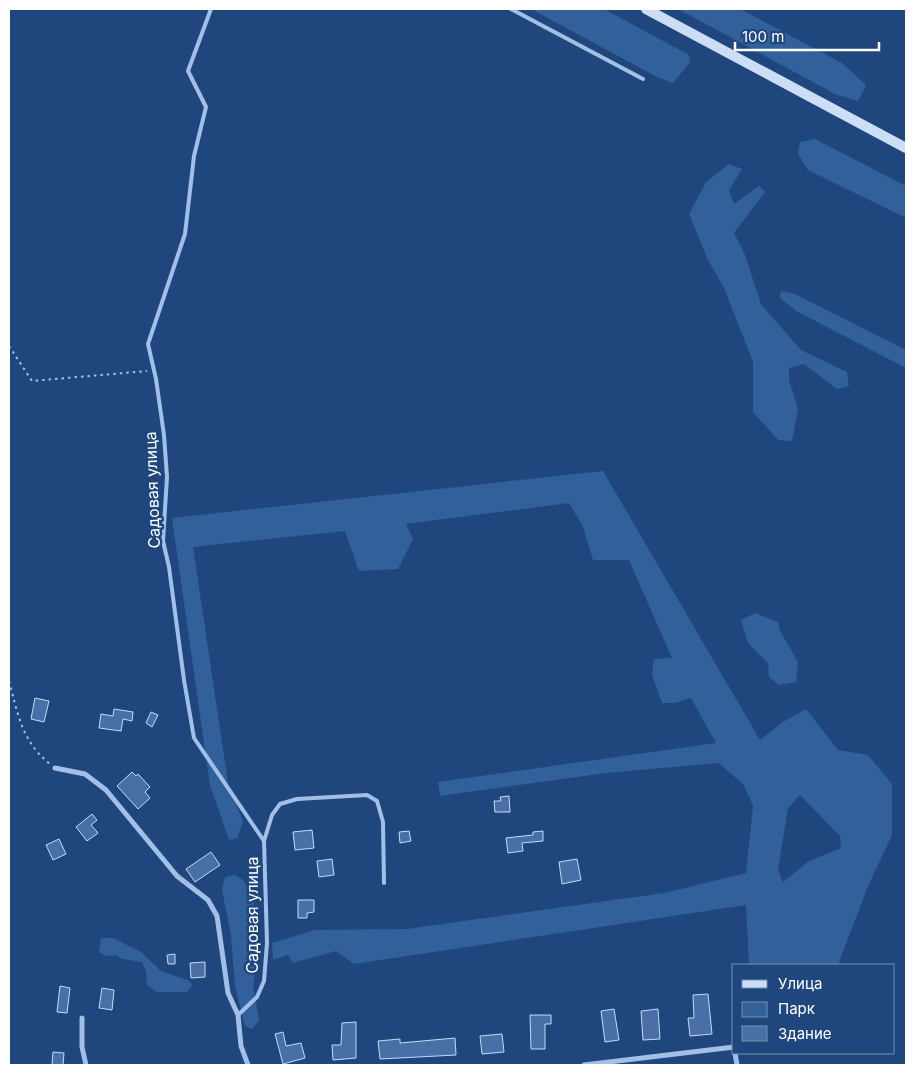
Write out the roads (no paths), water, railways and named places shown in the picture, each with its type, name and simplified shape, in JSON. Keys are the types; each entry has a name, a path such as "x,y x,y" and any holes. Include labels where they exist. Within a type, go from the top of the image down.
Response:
{"main road":[{"path":"646,9 906,148"}],"street":[{"name":"Садовая улица","path":"55,768 86,774 106,790 178,876 208,900 217,916 228,994 238,1015 241,1046 248,1065"},
{"path":"82,1018 82,1048 86,1065"},
{"path":"584,1065 732,1048"}],"lane":[{"name":"Садовая улица","path":"211,9 188,71 206,107 194,156 184,234 148,344 164,435 167,476 164,541 170,567 184,680 194,738 264,841 267,943 264,981 257,997 238,1015"},
{"path":"511,9 643,78"},
{"path":"264,841 272,815 280,804 297,799 367,795 377,801 383,822 384,883"}]}
